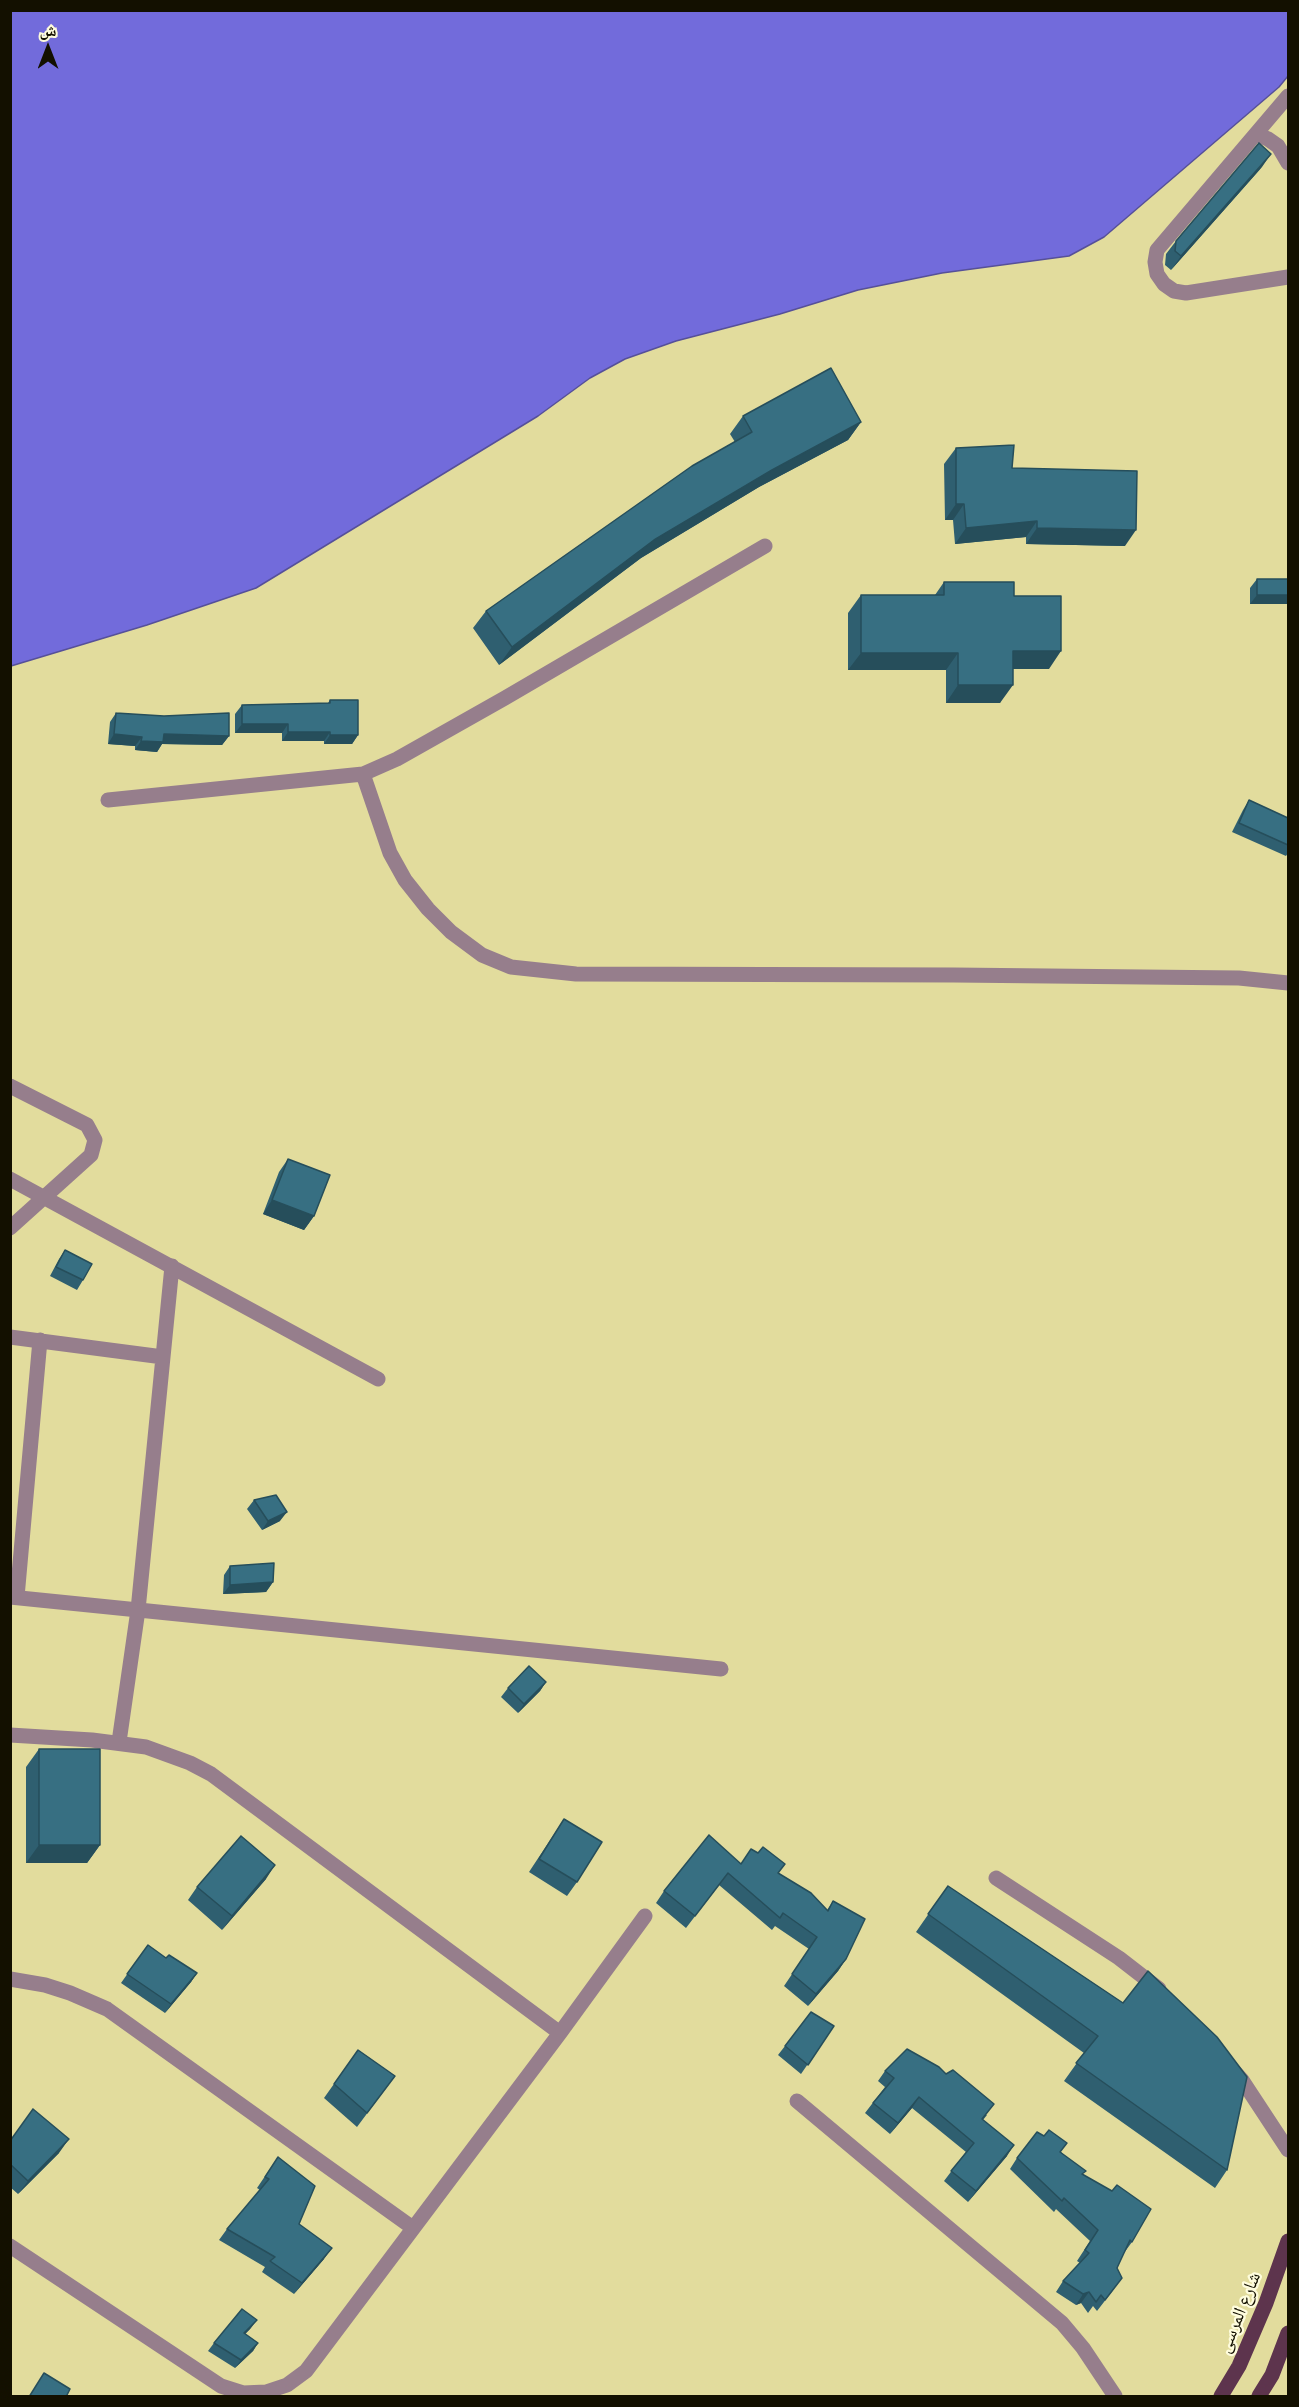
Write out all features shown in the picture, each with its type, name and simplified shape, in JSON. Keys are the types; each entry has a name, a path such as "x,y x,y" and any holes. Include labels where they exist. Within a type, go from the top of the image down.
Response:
{"main road":[{"name":"شارع المرسى","path":"1221,2397 1239,2366 1266,2303 1288,2241"},
{"path":"1259,2397 1272,2375 1288,2333"}],"street":[{"path":"1288,96 1156,250 1155,262 1157,274 1169,287 1186,293 1288,277"},
{"path":"1256,134 1278,146 1288,163"},
{"path":"108,800 363,774 397,759 765,546"},
{"path":"363,774 390,853 405,880 428,909 451,932 482,955 511,967 576,974 1227,978 1288,983"},
{"path":"10,1086 87,1125 94,1134 95,1145 91,1155 10,1228"},
{"path":"10,1179 378,1379"},
{"path":"119,1742 138,1610 172,1266"},
{"path":"10,1336 163,1356"},
{"path":"40,1341 14,1597 721,1669"},
{"path":"10,1735 119,1742 168,1754 211,1774 560,2033"},
{"path":"996,1878 1119,1958 1167,1997"},
{"path":"10,2246 221,2386 243,2393 266,2392 287,2385 306,2371 645,1916"},
{"path":"10,1979 62,1990 107,2009 413,2228"},
{"path":"1223,2058 1242,2080 1288,2150"},
{"path":"797,2101 1062,2323 1083,2348 1115,2397"}],"shaded area":[{"path":"11,10 1288,11 1288,76 1279,87 1104,237 1069,256 942,273 858,290 780,314 676,341 625,359 590,378 538,416 256,588 147,625 11,666"}],"building":[{"path":"1259,143 1271,154 1181,256 1175,251 1176,241"},
{"path":"831,368 861,422 772,470 654,540 512,647 486,611 692,466 752,432 743,416"},
{"path":"1014,445 1012,468 1137,471 1136,530 1037,528 1037,521 966,528 964,504 956,504 956,448"},
{"path":"1257,579 1288,579 1288,595 1257,595"},
{"path":"944,582 1014,582 1014,596 1061,596 1061,651 1013,651 1013,685 958,685 958,653 861,653 861,595 944,595"},
{"path":"330,700 358,700 358,735 288,732 288,724 242,724 242,705 330,703"},
{"path":"116,713 164,716 229,713 229,736 164,734 163,742 141,741 142,737 114,734"},
{"path":"1249,800 1288,818 1288,845 1239,823"},
{"path":"288,1159 330,1175 314,1216 272,1200"},
{"path":"65,1250 92,1264 83,1280 56,1267"},
{"path":"276,1495 287,1512 268,1521 254,1500"},
{"path":"274,1563 273,1582 230,1585 230,1566"},
{"path":"529,1666 546,1682 524,1704 508,1688"},
{"path":"39,1749 100,1749 100,1845 39,1845"},
{"path":"564,1819 602,1842 577,1882 539,1859"},
{"path":"709,1835 741,1864 751,1849 758,1853 763,1847 785,1864 778,1873 811,1893 828,1911 833,1901 865,1919 846,1959 816,1994 792,1974 817,1937 783,1913 780,1918 728,1873 695,1916 664,1891"},
{"path":"241,1836 275,1865 232,1916 197,1887"},
{"path":"948,1886 1123,2003 1148,1971 1217,2037 1247,2077 1227,2170 1076,2063 1098,2036 928,1914"},
{"path":"148,1945 166,1958 169,1955 197,1973 171,2004 127,1974"},
{"path":"811,2012 834,2026 808,2065 785,2046"},
{"path":"907,2049 939,2067 946,2074 953,2070 994,2104 982,2119 1014,2145 976,2191 951,2171 974,2143 919,2097 898,2123 873,2103 894,2078 885,2071"},
{"path":"358,2050 395,2076 367,2113 334,2084"},
{"path":"33,2109 69,2139 28,2181 10,2164 10,2141"},
{"path":"1049,2130 1067,2143 1060,2152 1086,2171 1082,2174 1112,2191 1117,2185 1151,2209 1132,2242 1130,2240 1117,2268 1122,2278 1105,2300 1101,2295 1096,2302 1089,2292 1083,2294 1063,2281 1089,2253 1085,2250 1098,2230 1064,2198 1062,2201 1017,2158 1037,2132 1044,2136"},
{"path":"278,2157 315,2186 299,2224 332,2248 302,2283 270,2261 275,2257 227,2229 269,2179 265,2177"},
{"path":"242,2309 257,2320 244,2333 258,2343 241,2360 214,2343"},
{"path":"44,2373 70,2389 66,2397 29,2397"}]}
